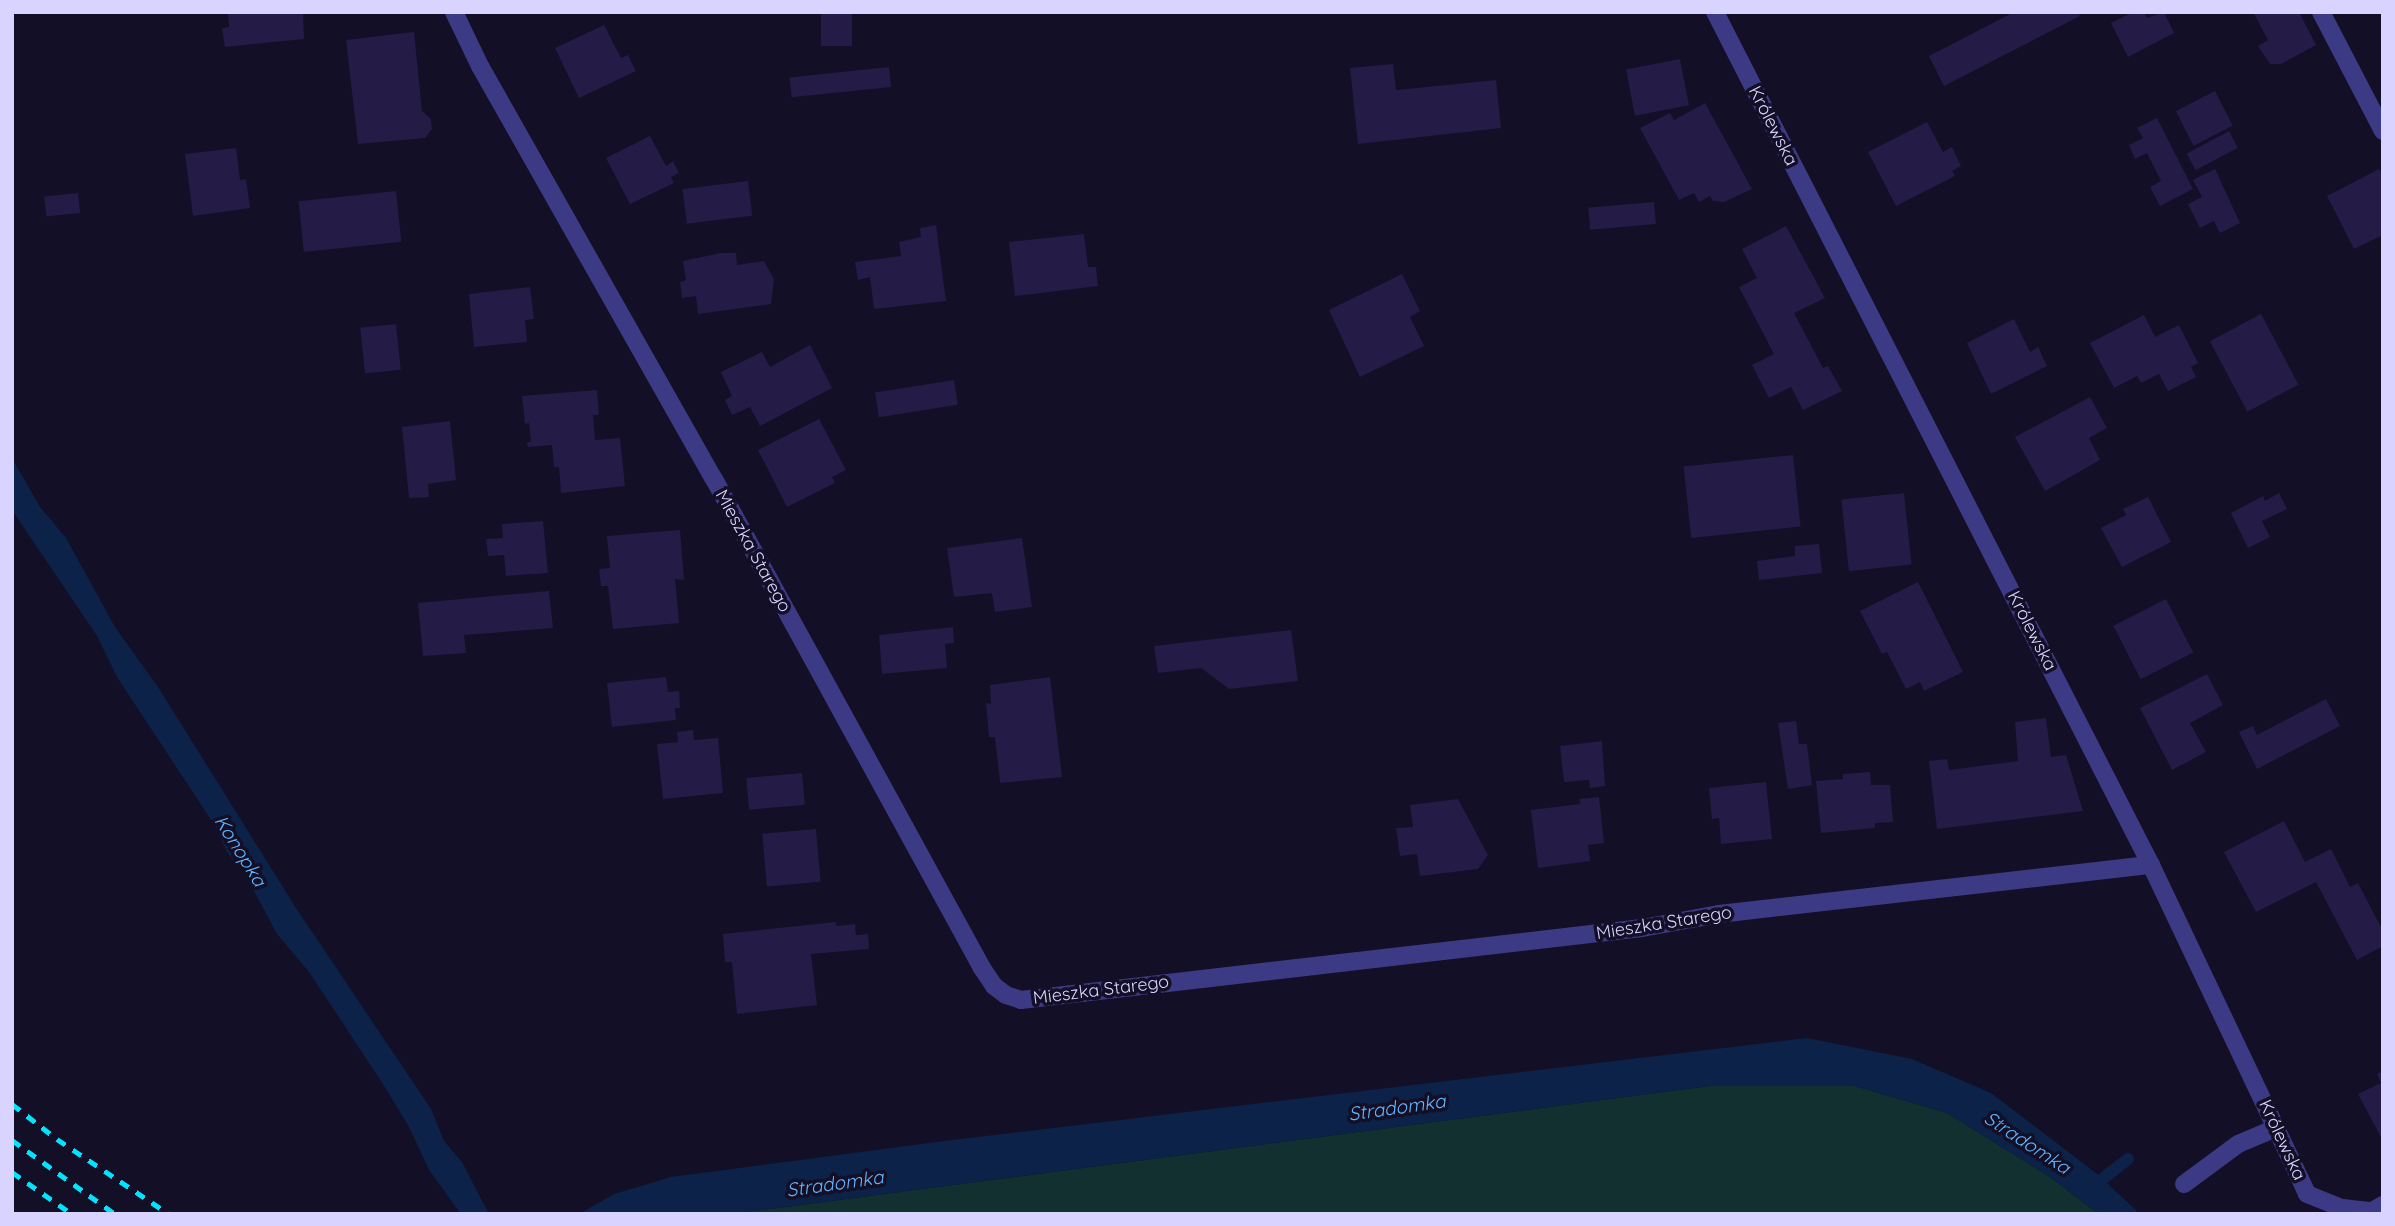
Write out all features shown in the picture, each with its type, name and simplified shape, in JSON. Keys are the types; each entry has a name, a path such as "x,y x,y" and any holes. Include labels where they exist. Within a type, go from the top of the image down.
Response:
{"street":[{"name":"Mieszka Starego","path":"454,12 480,66 715,479 982,968 995,986 1006,995 1021,1000 1642,928 1719,914 2151,865"},
{"name":"Królewska","path":"1715,12 2151,865 2307,1194 2342,1208 2378,1208"},
{"path":"2321,12 2383,131"},
{"path":"2184,1184 2238,1144 2276,1128"}],"green space":[{"path":"1709,1086 1855,1086 1947,1113 2050,1177 2099,1214 731,1214"}],"water":[{"name":"Konopka","path":"12,458 40,507 66,538 115,627 158,687 296,908 431,1109 444,1141 462,1162 489,1214 461,1214 429,1170 409,1127 383,1084 309,972 277,934 245,874 227,852 215,826 117,677 97,636 12,510"},
{"name":"Stradomka","path":"1807,1038 1912,1059 1991,1093 2096,1173 2137,1211 2133,1214 2099,1214 2050,1177 1947,1113 1855,1086 1709,1086 731,1214 579,1214 614,1194 671,1177 944,1141"}],"building":[{"path":"228,12 303,12 304,39 225,47 222,28 229,27"},
{"path":"821,12 852,12 852,46 821,46"},
{"path":"2014,12 2078,12 2080,16 1944,86 1929,56"},
{"path":"2133,12 2144,12 2147,18 2164,12 2174,33 2128,57 2111,23"},
{"path":"2253,12 2299,12 2316,45 2281,64 2270,64 2258,46 2268,40"},
{"path":"604,25 621,58 628,55 636,71 579,98 555,48"},
{"path":"414,32 422,111 431,119 432,129 425,138 358,144 346,40"},
{"path":"1680,59 1689,105 1635,116 1626,69"},
{"path":"1393,64 1396,90 1496,80 1501,128 1358,144 1350,68"},
{"path":"889,67 891,87 792,97 790,77"},
{"path":"2215,91 2233,126 2194,146 2176,111"},
{"path":"1705,103 1752,189 1724,202 1713,201 1710,196 1699,202 1694,193 1679,200 1640,128 1670,113 1674,120"},
{"path":"2157,118 2193,189 2160,206 2150,187 2161,181 2147,153 2135,159 2129,145 2143,138 2137,128"},
{"path":"1927,122 1943,152 1952,147 1961,166 1952,171 1955,176 1896,206 1868,152"},
{"path":"2229,131 2238,148 2196,170 2187,154"},
{"path":"650,136 666,166 673,161 679,173 671,177 674,183 630,204 606,158"},
{"path":"236,148 240,180 246,179 250,208 193,216 185,154"},
{"path":"2215,169 2240,223 2220,233 2214,221 2200,228 2188,204 2202,197 2193,180"},
{"path":"2379,169 2383,177 2383,235 2354,249 2327,196"},
{"path":"748,181 752,216 687,224 682,189"},
{"path":"396,191 401,242 304,252 299,201"},
{"path":"78,193 80,213 46,216 44,197"},
{"path":"1654,202 1656,224 1590,230 1588,208"},
{"path":"936,225 946,301 874,309 870,277 858,280 855,262 901,256 899,242 921,237 920,228"},
{"path":"1786,226 1825,298 1794,313 1823,368 1828,366 1842,391 1803,410 1791,387 1769,398 1752,365 1774,354 1739,287 1757,278 1742,249"},
{"path":"1084,234 1088,267 1096,267 1098,286 1015,296 1009,242"},
{"path":"721,253 736,253 737,265 764,261 774,279 771,304 698,314 696,296 682,298 680,282 686,280 683,261"},
{"path":"1402,274 1420,311 1410,317 1424,346 1360,377 1329,310"},
{"path":"530,287 534,319 525,320 527,342 474,347 469,294"},
{"path":"2261,314 2299,385 2247,412 2210,341"},
{"path":"2144,315 2155,337 2179,325 2198,363 2191,367 2196,377 2168,391 2159,374 2141,383 2137,376 2114,388 2090,343"},
{"path":"2014,319 2030,352 2038,347 2047,366 1991,394 1967,343"},
{"path":"396,324 401,370 365,374 360,328"},
{"path":"810,345 832,388 760,426 750,407 732,415 725,400 732,396 721,372 762,352 770,367"},
{"path":"954,380 958,405 879,417 875,393"},
{"path":"597,390 599,415 593,415 595,440 620,438 625,486 561,493 559,467 554,467 552,445 528,447 527,442 531,442 529,423 525,424 522,396"},
{"path":"2090,397 2107,428 2089,438 2100,460 2045,491 2015,437"},
{"path":"819,419 846,470 832,477 835,483 787,507 758,450"},
{"path":"450,421 456,480 428,484 429,497 409,498 402,427"},
{"path":"1793,455 1801,527 1691,538 1684,466"},
{"path":"1904,493 1912,565 1849,571 1841,500"},
{"path":"2279,493 2287,509 2262,521 2270,537 2248,548 2231,513 2263,496 2265,501"},
{"path":"2148,497 2171,542 2122,567 2101,528 2126,515 2123,509"},
{"path":"543,521 548,573 506,576 504,555 488,556 486,539 503,538 502,524"},
{"path":"680,530 684,580 675,579 679,623 613,629 608,586 601,586 599,569 610,568 607,536"},
{"path":"1022,538 1032,607 995,612 992,593 954,597 947,548"},
{"path":"1819,544 1822,573 1759,580 1757,561 1795,556 1795,546"},
{"path":"1918,582 1963,672 1924,691 1920,682 1906,689 1887,652 1882,654 1860,611"},
{"path":"549,591 553,628 464,635 466,653 423,656 418,603"},
{"path":"2166,599 2193,652 2141,679 2113,626"},
{"path":"953,627 954,643 945,644 947,668 882,674 879,635"},
{"path":"1291,630 1298,681 1229,689 1201,668 1158,673 1154,646"},
{"path":"2207,674 2223,705 2190,723 2206,752 2172,770 2140,708"},
{"path":"666,677 668,692 679,691 680,708 675,708 676,720 612,727 607,683"},
{"path":"1050,677 1062,777 1000,783 995,737 989,737 986,703 991,704 990,685"},
{"path":"2326,699 2340,726 2257,769 2239,732 2253,726 2257,735"},
{"path":"2046,718 2051,757 2066,755 2083,811 1937,829 1929,761 1947,759 1949,770 2018,761 2015,722"},
{"path":"1796,721 1799,744 1807,744 1812,785 1788,789 1778,723"},
{"path":"693,730 694,740 718,738 723,793 663,799 657,744 678,742 677,732"},
{"path":"1602,741 1605,786 1590,788 1589,780 1564,782 1560,746"},
{"path":"1870,772 1871,785 1890,785 1893,822 1875,823 1875,828 1821,833 1816,781 1843,779 1843,774"},
{"path":"802,773 805,805 749,810 746,778"},
{"path":"1766,782 1772,839 1721,844 1719,818 1712,819 1709,788"},
{"path":"1599,797 1604,843 1588,845 1590,861 1538,868 1531,810 1580,804 1580,799"},
{"path":"1458,799 1488,855 1478,869 1420,876 1417,854 1400,856 1396,828 1413,827 1410,805"},
{"path":"2284,821 2305,862 2331,849 2350,887 2358,883 2383,931 2383,946 2357,960 2316,882 2256,912 2224,852"},
{"path":"816,829 821,882 767,887 762,834"},
{"path":"836,922 836,926 855,924 856,935 868,934 869,949 811,954 817,1005 737,1014 732,962 725,962 723,934"},
{"path":"2383,1071 2383,1141 2358,1094 2381,1083 2377,1074"}],"waterway":[{"path":"2091,1188 2128,1159"}],"railway":[{"path":"12,1104 57,1139 169,1214"},
{"path":"12,1140 115,1214"},
{"path":"12,1172 72,1214"}]}
